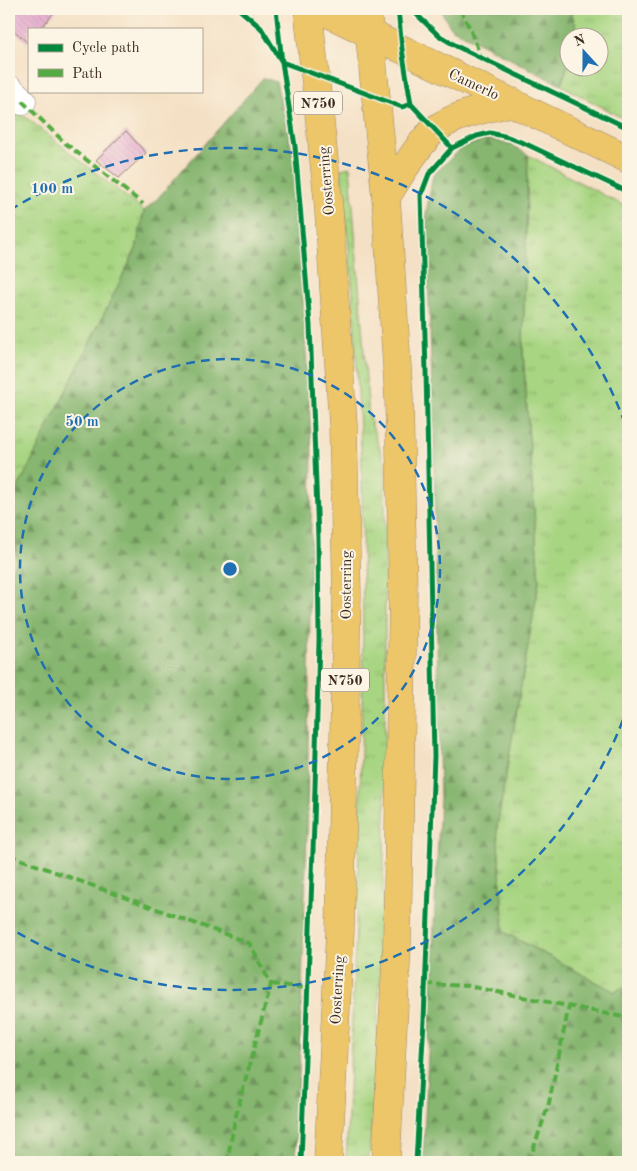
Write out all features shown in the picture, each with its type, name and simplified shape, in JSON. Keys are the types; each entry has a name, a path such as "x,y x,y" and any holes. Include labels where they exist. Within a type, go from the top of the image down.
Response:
{"main road":[{"name":"Oosterring","path":"308,9 328,208 343,425 347,586 340,931 328,1162"},
{"name":"Camerlo","path":"319,9 369,21 513,102 628,159"},
{"path":"369,21 386,198 399,398 403,593 397,945 386,1162"},
{"path":"386,198 418,150 435,129 454,118 513,102"}],"green space":[{"path":"440,9 570,9 577,28 560,28 560,78 563,78 561,85 451,28"},
{"path":"570,9 628,9 628,121 561,85 563,78 610,78 610,28 577,28"},
{"path":"263,78 276,82 295,164 312,454 307,833 295,1162 9,1162 9,576 17,560 11,502 136,249 144,211 158,198"},
{"path":"9,104 144,211 136,249 12,502 17,560 9,576"},
{"path":"486,139 510,144 528,155 523,352 539,581 497,827 504,932 615,992 628,984 628,1162 423,1162 440,798 433,416 426,214 433,175 462,148"},
{"path":"528,155 628,208 628,984 615,992 504,932 497,827 539,581 523,352"},
{"path":"350,167 369,417 385,464 385,829 380,982 369,1162 346,1162 359,850 363,662 362,465 352,282 341,169"}],"building":[{"path":"9,9 57,9 41,28 28,28 28,43 9,26"},
{"path":"126,131 146,153 119,178 96,160"}],"marked path":[{"path":"460,9 481,57"},
{"path":"22,101 65,143 143,204"},
{"path":"9,855 249,943 271,984 235,1119 227,1162"},
{"path":"271,984 308,988"},
{"path":"425,984 468,986 628,1018"},
{"path":"529,1162 549,1103 569,1006"}],"cycle path":[{"path":"239,9 261,28 282,62 402,107 411,104"},
{"path":"276,9 295,146 310,325 318,538 319,640 314,824 301,1162"},
{"path":"398,9 411,104 452,148"},
{"path":"411,9 438,35 458,47 628,128"},
{"path":"416,1162 424,1020 434,756 421,195 429,174 452,148 477,136 490,133 526,144 628,192"}]}
